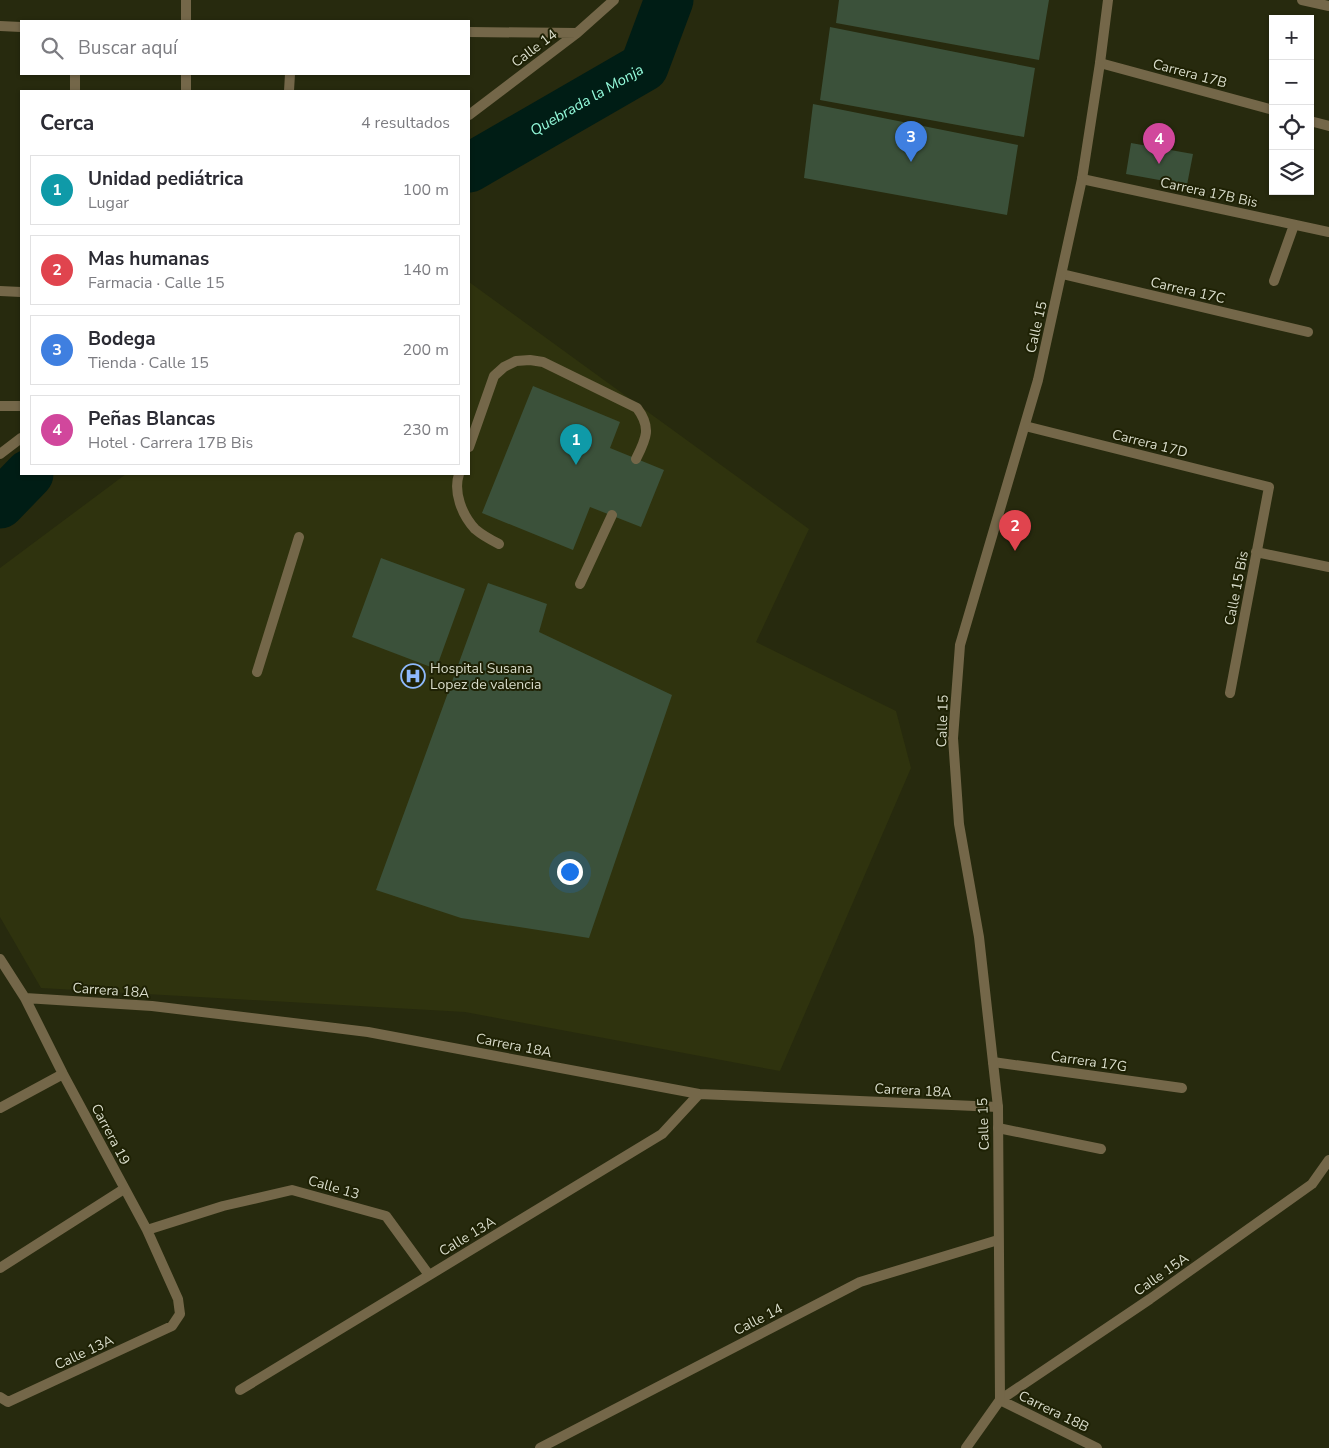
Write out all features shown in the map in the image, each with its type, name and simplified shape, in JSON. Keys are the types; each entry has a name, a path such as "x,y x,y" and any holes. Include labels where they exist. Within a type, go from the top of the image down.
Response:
{"street":[{"path":"186,0 186,20"},
{"name":"Calle 14","path":"470,114 577,33 614,0"},
{"name":"Calle 15","path":"1000,1400 998,1107 979,937 959,824 953,738 960,645 1038,380 1082,179 1108,0"},
{"path":"1302,0 1329,6"},
{"path":"0,26 20,27"},
{"path":"470,32 577,33"},
{"name":"Carrera 17B","path":"1100,63 1269,109"},
{"path":"75,75 75,90"},
{"path":"186,75 186,90"},
{"path":"290,75 290,90"},
{"path":"1314,122 1329,126"},
{"name":"Carrera 17B Bis","path":"1082,179 1329,232"},
{"path":"1274,280 1294,225"},
{"name":"Carrera 17C","path":"1062,274 1308,332"},
{"path":"0,291 20,292"},
{"path":"470,444 494,376 510,364 530,360 543,362 636,408 643,417 646,427 646,438 636,459"},
{"path":"0,406 20,406"},
{"name":"Carrera 17D","path":"1024,426 1269,487"},
{"path":"0,454 20,439"},
{"path":"459,475 457,480 458,499 465,516 476,530 499,544"},
{"name":"Calle 15 Bis","path":"1230,693 1269,487"},
{"path":"580,584 612,515"},
{"path":"257,672 299,537"},
{"path":"1256,552 1329,567"},
{"name":"Carrera 19","path":"0,959 25,998 63,1074 147,1230 178,1299 180,1314 172,1326"},
{"name":"Carrera 18A","path":"25,998 152,1006 368,1032 698,1094 998,1107"},
{"name":"Carrera 17G","path":"993,1062 1182,1088"},
{"path":"0,1108 63,1074"},
{"name":"Calle 13A","path":"240,1390 662,1134 698,1094"},
{"path":"998,1128 1101,1149"},
{"name":"Calle 15A","path":"1000,1400 1150,1298 1312,1184 1329,1160"},
{"path":"0,1268 124,1188"},
{"name":"Calle 13","path":"147,1230 223,1206 292,1190 386,1216 429,1275"},
{"name":"Calle 14","path":"540,1448 860,1282 998,1240"},
{"name":"Calle 13A","path":"4,1400 172,1326"},
{"path":"966,1448 1000,1400"},
{"name":"Carrera 18B","path":"1000,1400 1097,1448"}],"shaded area":[{"name":"Hospital Susana Lopez de valencia","path":"470,283 809,529 756,642 896,711 911,768 780,1071 465,1012 41,988 0,917 0,568 125,475 470,475"}],"building":[{"path":"839,0 1049,0 1039,60 836,23"},
{"path":"830,27 1035,68 1024,137 820,100"},
{"path":"813,104 1018,145 1007,215 804,178"},
{"path":"1131,143 1193,154 1187,185 1126,174"},
{"path":"533,386 620,422 610,448 664,470 641,527 590,507 573,550 482,513"},
{"path":"381,558 465,589 436,669 352,637"},
{"name":"Hospital Susana Lopez de valencia","path":"488,583 547,604 539,632 672,695 589,938 461,918 376,890"}],"waterway":[{"name":"Quebrada la Monja","path":"470,167 644,67 669,0"},
{"name":"Quebrada la Monja","path":"0,504 28,475"}],"place":[{"name":"Bodega","path":"911,162"},
{"name":"Peñas Blancas","path":"1159,164"},
{"name":"Unidad pediátrica","path":"576,465"},
{"name":"Mas humanas","path":"1015,551"},
{"name":"Hospital Susana Lopez de valencia","path":"413,676"}]}
